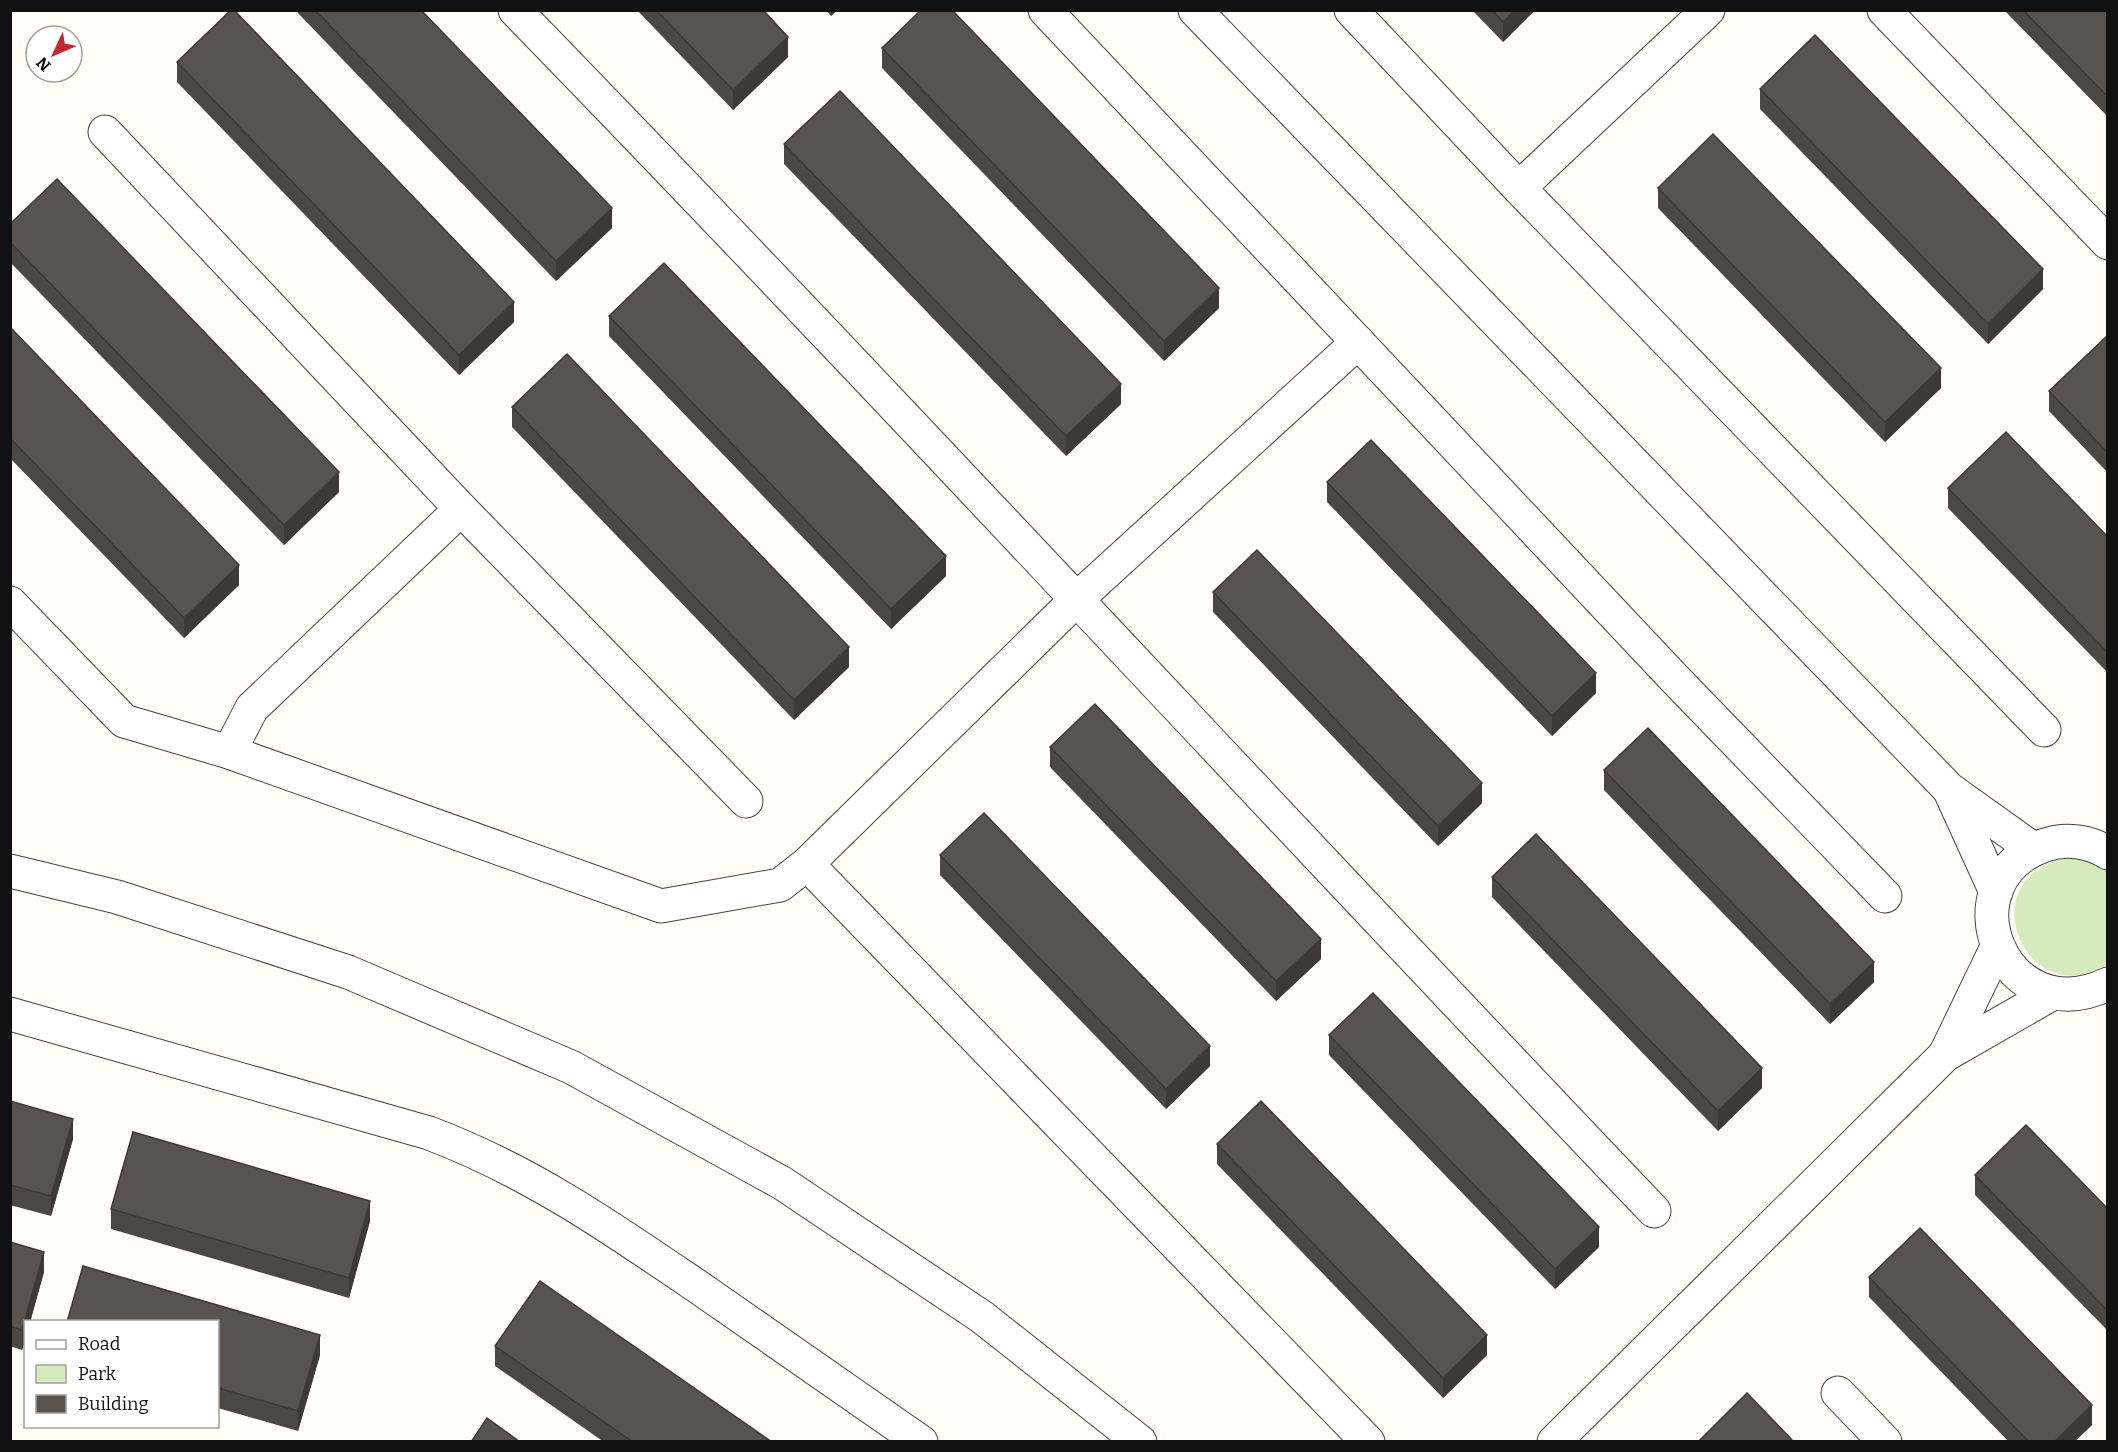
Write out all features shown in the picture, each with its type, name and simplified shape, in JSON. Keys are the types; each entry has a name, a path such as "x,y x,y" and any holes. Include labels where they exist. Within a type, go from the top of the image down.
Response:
{"street":[{"path":"516,10 690,190 1077,599 1389,934 1654,1211"},
{"path":"1045,10 1667,670 1885,896"},
{"path":"1195,10 1949,789 2033,849"},
{"path":"1351,10 1519,188 2044,730"},
{"path":"1519,188 1708,10"},
{"path":"1884,10 2108,243"},
{"path":"105,132 460,509 746,801"},
{"path":"10,603 124,721 229,752 661,906 780,885 807,864 1077,599 1358,342"},
{"path":"229,752 252,708 460,509"},
{"path":"1949,789 1996,892"},
{"path":"2100,841 2051,843 2033,849 2004,874 1996,892 1992,920 1997,947 2006,964 2035,988 2054,993 2102,992"},
{"path":"807,864 1368,1442"},
{"path":"10,870 117,897 348,972 571,1067 782,1183 982,1317 1140,1442"},
{"path":"1945,1055 1997,947"},
{"path":"1554,1442 1945,1055 2054,993"},
{"path":"10,1014 429,1133 474,1150 534,1179 606,1224 921,1442"},
{"path":"1838,1393 1885,1442"}],"green space":[{"path":"2069,857 2089,860 2107,869 2107,964 2079,975 2053,972 2033,959 2019,938 2014,914 2020,890 2037,870"}],"building":[{"path":"231,10 234,10 514,302 459,355 177,62"},
{"path":"315,10 421,10 612,208 556,261"},
{"path":"656,10 763,10 788,37 733,90"},
{"path":"921,10 952,10 1219,288 1164,341 882,48"},
{"path":"1492,10 1515,10 1503,22"},
{"path":"2023,10 2108,10 2108,97"},
{"path":"1815,35 2043,269 1988,324 1760,89"},
{"path":"840,91 1121,384 1066,436 784,144"},
{"path":"1713,134 1941,368 1885,422 1658,188"},
{"path":"57,179 339,472 284,525 10,242 10,224"},
{"path":"664,263 946,556 891,609 609,316"},
{"path":"10,327 239,565 184,618 10,438"},
{"path":"2108,337 2108,453 2049,391"},
{"path":"567,354 849,647 794,700 512,407"},
{"path":"2006,432 2108,537 2108,653 1948,488"},
{"path":"1371,440 1596,673 1552,716 1327,482"},
{"path":"1257,550 1482,783 1438,826 1213,592"},
{"path":"1095,704 1321,939 1276,981 1050,747"},
{"path":"1648,728 1874,962 1830,1004 1604,770"},
{"path":"984,813 1210,1046 1166,1089 940,855"},
{"path":"1536,834 1762,1068 1718,1111 1492,877"},
{"path":"1373,993 1599,1227 1555,1269 1329,1035"},
{"path":"10,1101 73,1119 51,1196 10,1185"},
{"path":"1261,1101 1487,1335 1443,1378 1217,1144"},
{"path":"2026,1125 2108,1209 2108,1311 1975,1175"},
{"path":"133,1132 370,1201 349,1278 111,1209"},
{"path":"1920,1228 2092,1405 2054,1442 2029,1442 1869,1277"},
{"path":"10,1242 44,1252 22,1330 10,1326"},
{"path":"83,1266 320,1335 298,1411 219,1388 219,1320 68,1320"},
{"path":"540,1281 772,1442 633,1442 495,1346"},
{"path":"1747,1393 1794,1442 1698,1442"},
{"path":"487,1418 520,1442 471,1442"}]}
